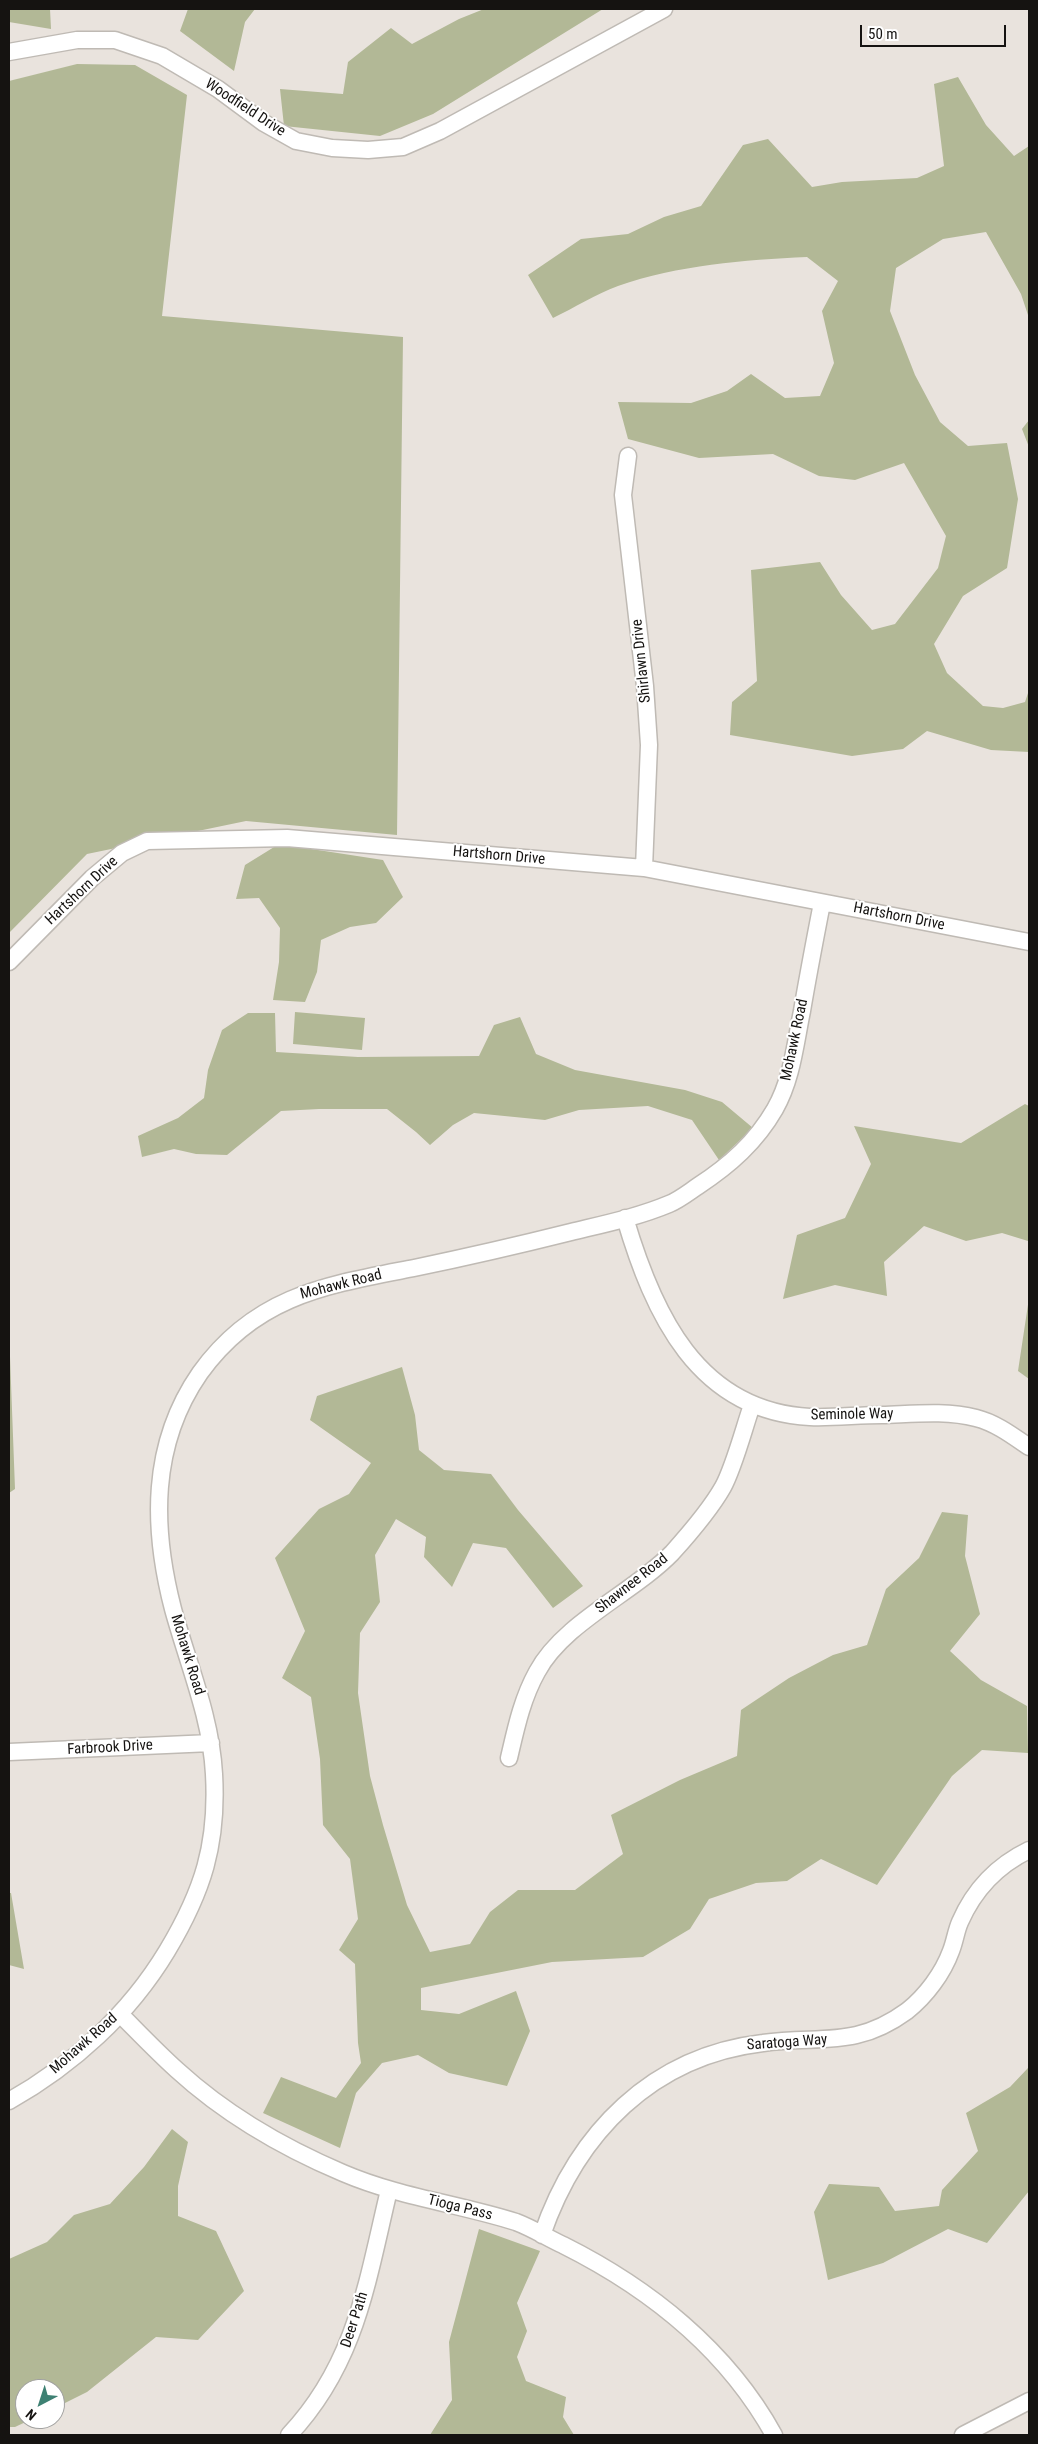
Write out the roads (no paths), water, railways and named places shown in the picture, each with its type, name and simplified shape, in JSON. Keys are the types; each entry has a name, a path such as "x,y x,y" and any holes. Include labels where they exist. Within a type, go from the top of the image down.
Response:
{"street":[{"name":"Woodfield Drive","path":"9,52 77,40 115,40 162,56 218,89 264,123 296,141 332,148 368,150 403,147 440,131 664,9"},
{"name":"Shirlawn Drive","path":"628,456 623,495 645,686 649,745 644,868"},
{"name":"Hartshorn Drive","path":"9,962 92,878 122,853 146,841 287,838 644,868 1029,942"},
{"name":"Mohawk Road","path":"9,2101 67,2064 101,2034 120,2014 159,1965 182,1926 204,1877 211,1843 214,1808 214,1773 211,1743 203,1705 173,1607 161,1545 158,1506 163,1458 169,1435 178,1412 202,1371 229,1341 253,1320 280,1304 317,1288 478,1254 626,1218 672,1203 738,1158 760,1132 776,1106 789,1078 822,903"},
{"name":"Seminole Way","path":"626,1218 647,1285 682,1349 715,1382 752,1405 809,1417 934,1413 977,1418 1005,1430 1029,1447"},
{"name":"Shawnee Road","path":"509,1758 522,1702 538,1670 557,1645 602,1608 640,1582 672,1552 702,1517 724,1486 752,1405"},
{"name":"Farbrook Drive","path":"9,1752 211,1743"},
{"name":"Saratoga Way","path":"542,2235 551,2207 577,2158 594,2136 634,2097 681,2067 734,2048 789,2040 842,2039 884,2026 908,2010 938,1977 951,1951 966,1909 983,1885 1004,1865 1029,1850"},
{"name":"Tioga Pass","path":"120,2014 177,2071 229,2110 284,2145 343,2173 389,2190 518,2223 586,2257 637,2287 675,2316 710,2350 742,2386 774,2435"},
{"name":"Deer Path","path":"289,2435 320,2397 350,2341 362,2306 389,2190"},
{"path":"963,2435 1029,2401"}]}
